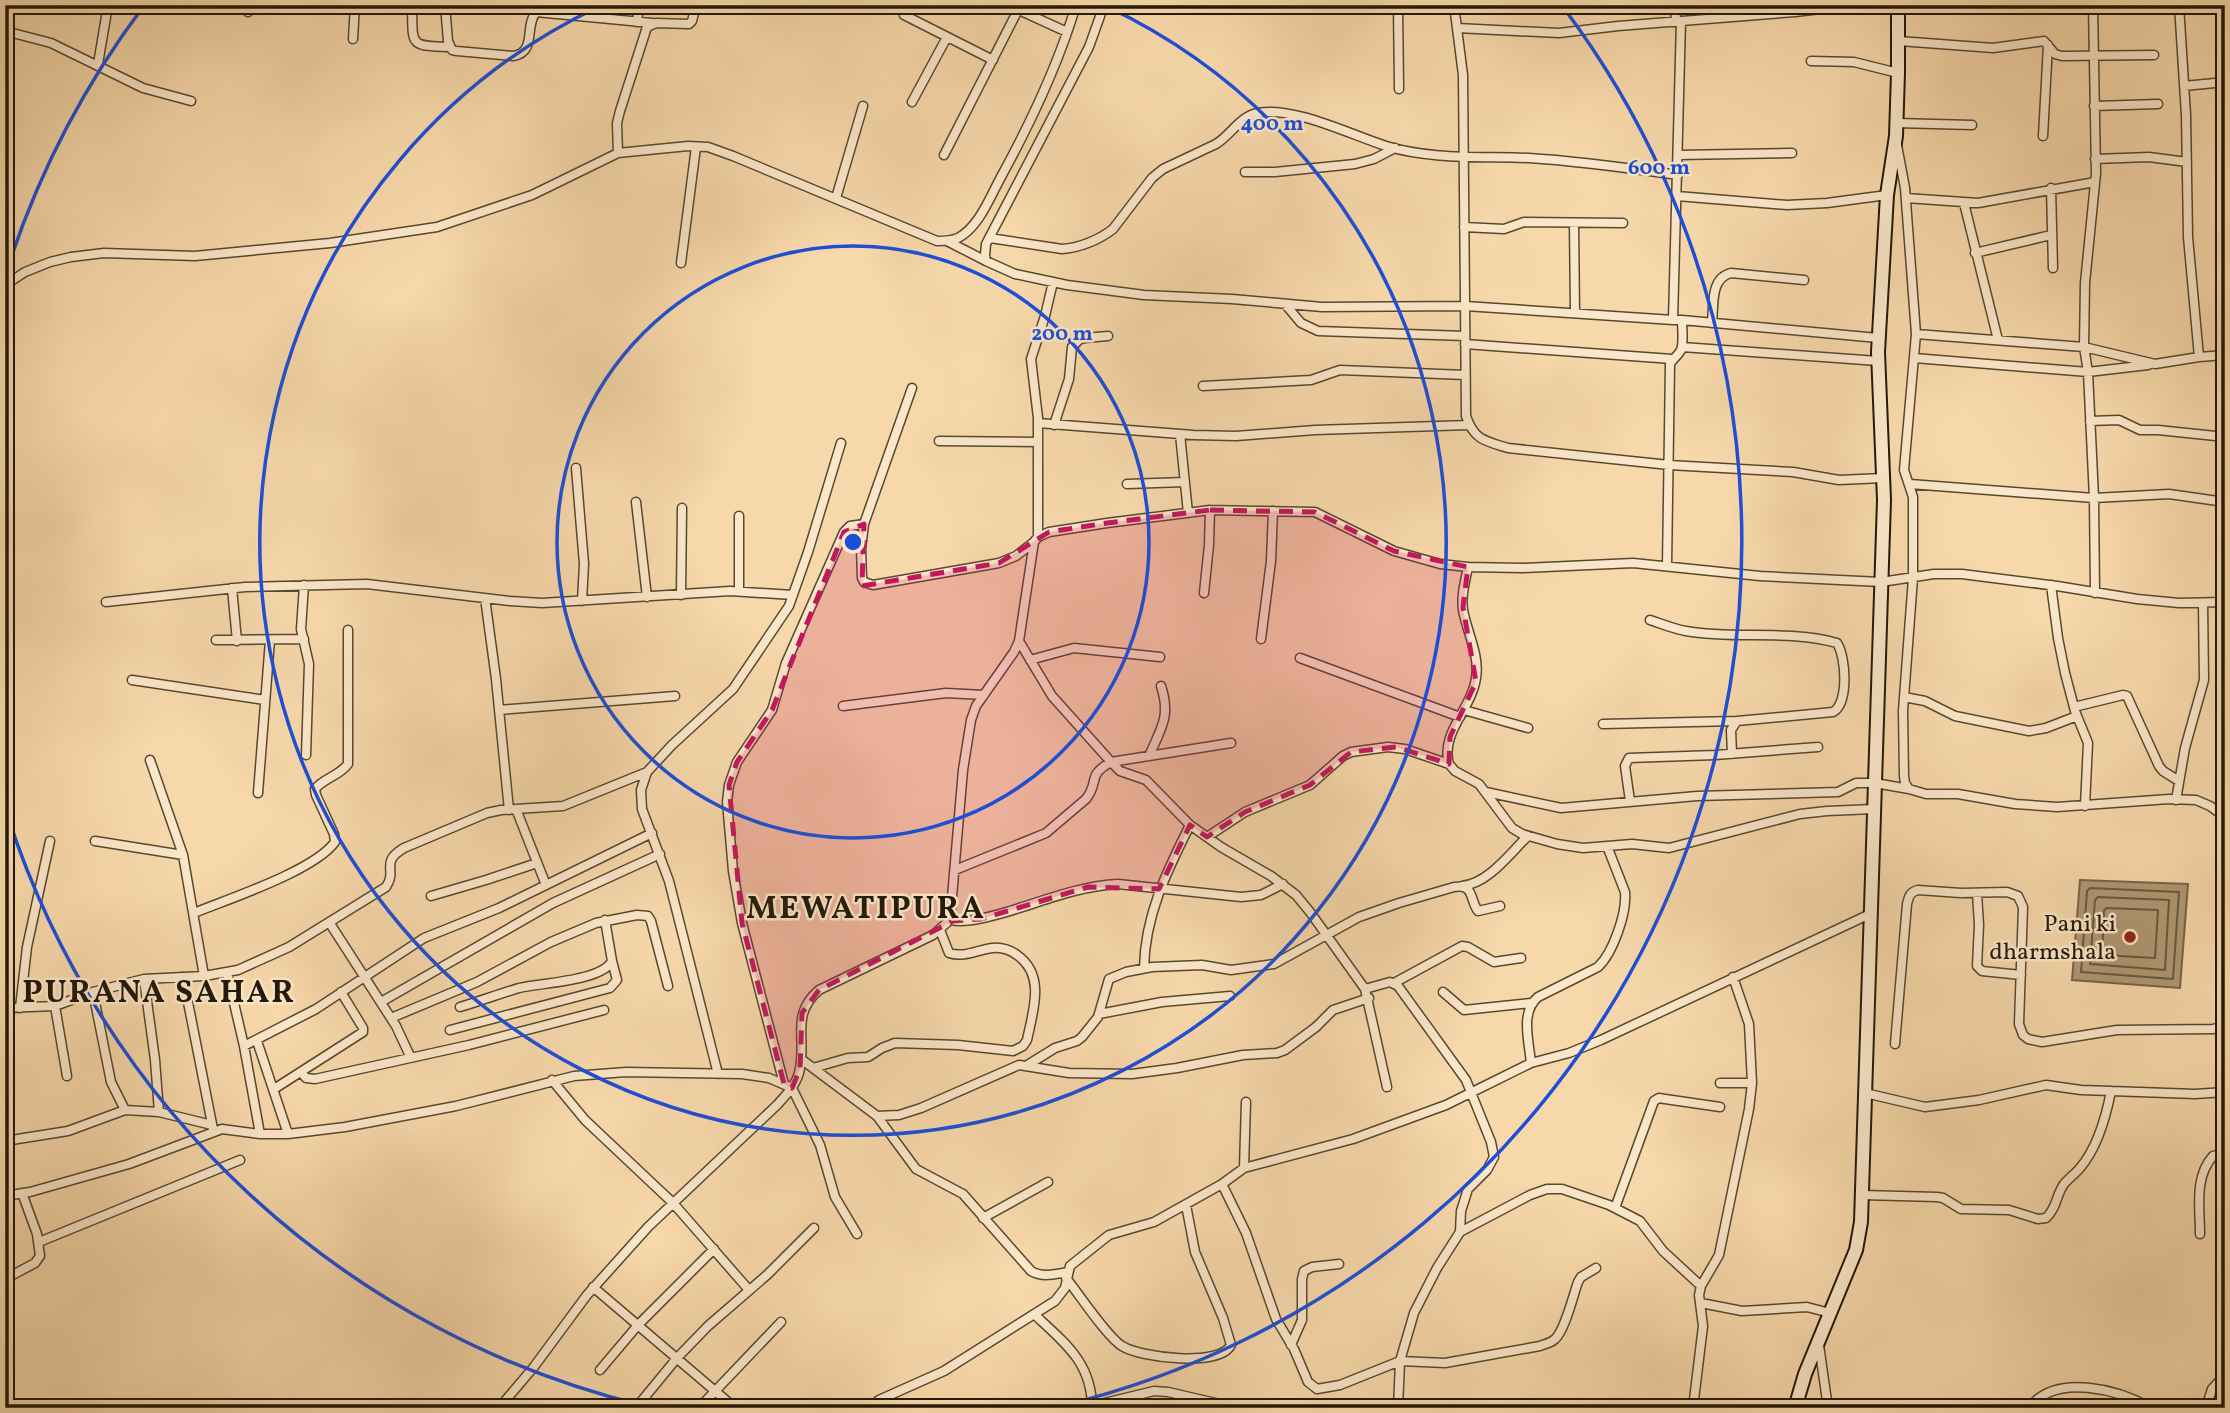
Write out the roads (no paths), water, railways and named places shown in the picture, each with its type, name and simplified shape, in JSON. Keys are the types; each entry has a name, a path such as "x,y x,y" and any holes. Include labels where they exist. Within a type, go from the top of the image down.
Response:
{"main road":[{"path":"1795,1408 1805,1374 1856,1250 1861,1222 1883,478 1878,338 1887,195 1896,130 1898,5"}],"street":[{"path":"98,64 108,5"},
{"path":"353,39 355,5"},
{"path":"412,5 413,34 421,46 513,56 524,52 531,20 536,12 689,24 696,5"},
{"path":"445,5 449,47"},
{"path":"637,22 639,5"},
{"path":"1008,5 1067,32"},
{"path":"9,275 50,262 104,253 195,256 330,243 437,227 532,195 618,153 696,147 708,147 733,156 937,241 947,241 958,238 969,229 983,211 1050,80 1076,5"},
{"path":"986,261 985,250 989,238 1089,47 1104,5"},
{"path":"1398,5 1399,89"},
{"path":"1454,5 1462,75 1466,416 1477,437 1508,448 1669,465 1793,472 1839,480 1883,478"},
{"path":"1667,566 1670,364 1682,347 1678,320 1679,21 1675,5"},
{"path":"1457,28 1559,33 1854,5"},
{"path":"2093,5 2095,181 2085,284 2084,347 2088,372 2094,498 2095,593"},
{"path":"2179,5 2188,237 2199,357"},
{"path":"944,155 1018,10"},
{"path":"904,15 993,60"},
{"path":"618,153 617,123 620,111 647,27 652,23"},
{"path":"5,31 41,39 154,92 191,102"},
{"path":"912,102 947,37"},
{"path":"1899,41 1982,48 2044,41 2055,54 2093,57 2154,55"},
{"path":"2043,136 2049,45"},
{"path":"1811,61 1854,62 1898,73"},
{"path":"2184,86 2225,82"},
{"path":"2094,106 2158,104"},
{"path":"836,198 863,106"},
{"path":"989,238 1062,249 1079,246 1105,235 1113,229 1152,178 1163,169 1216,144 1245,118 1258,113 1296,116 1395,148 1464,158 1530,159 1615,166 1678,175"},
{"path":"1909,789 1904,776 1904,697 1913,578 1913,497 1905,476 1904,463 1916,334 1906,198 1896,130 1972,125"},
{"path":"681,263 696,147"},
{"path":"1244,172 1275,172 1354,164 1374,159 1395,148"},
{"path":"1678,155 1792,153"},
{"path":"2095,159 2149,157 2187,162"},
{"path":"1906,198 1978,203 2095,181"},
{"path":"2051,188 2053,268"},
{"path":"1677,197 1787,205 1887,195"},
{"path":"1964,203 1998,340"},
{"path":"1464,227 1504,229 1524,222 1623,223"},
{"path":"1574,223 1575,313"},
{"path":"1975,253 2052,235"},
{"path":"947,241 1015,274 1143,295 1349,307 1465,306 1678,320 1878,338"},
{"path":"5,260 9,275 5,285"},
{"path":"1712,323 1716,285 1723,275 1731,273 1804,280"},
{"path":"499,1408 533,1368 593,1287 673,1203 777,1105 800,1069 802,1013 814,994 933,935 950,920 963,770 971,720 976,706 1019,641 1036,540 1038,423 1031,359 1053,282"},
{"path":"1285,304 1301,323 1318,331 1465,340 1672,359"},
{"path":"1916,334 2084,347 2155,364"},
{"path":"1054,425 1069,379 1072,347 1080,339 1108,336"},
{"path":"1682,347 1878,361"},
{"path":"1914,358 2088,372 2225,355"},
{"path":"1203,386 1311,380 1340,370 1465,375"},
{"path":"912,388 864,524 862,578 869,584 999,563 1016,556 1049,532 1210,510 1315,512 1394,551 1440,564 1468,567 1522,568 1633,563 1760,576 1881,582 1934,574 1962,574 2147,600 2225,602"},
{"path":"2090,421 2124,421 2140,430 2225,437"},
{"path":"1038,423 1236,436 1315,430 1469,425"},
{"path":"1180,434 1188,513"},
{"path":"939,441 1038,442"},
{"path":"718,1074 669,881 642,809 641,790 647,772 733,689 789,606 841,443"},
{"path":"576,468 584,564 582,601"},
{"path":"1127,484 1185,482"},
{"path":"1910,484 2094,498 2169,494 2225,502"},
{"path":"636,502 647,597"},
{"path":"681,595 682,508"},
{"path":"1204,593 1210,510"},
{"path":"1261,639 1271,561 1273,511"},
{"path":"739,516 739,591"},
{"path":"857,1234 835,1196 820,1145 788,1086 740,914 727,802 729,785 737,762 772,710 786,663 844,532 850,526 864,524"},
{"path":"1449,764 1448,747 1477,676 1476,660 1463,607 1463,590 1468,567"},
{"path":"106,602 232,588 366,584 542,603 739,591 793,594"},
{"path":"304,585 301,629 309,664 306,755"},
{"path":"2051,585 2058,638 2074,707 2088,743 2085,806"},
{"path":"232,588 237,641"},
{"path":"485,598 512,810 546,885"},
{"path":"2176,800 2190,723 2204,680 2203,603"},
{"path":"1603,724 1737,720 1833,712 1838,709 1843,696 1843,659 1837,643 1784,635 1686,631 1650,620"},
{"path":"194,913 275,880 315,859 334,842 334,834 315,789 348,764 348,630"},
{"path":"216,640 304,639"},
{"path":"258,793 270,640"},
{"path":"1019,641 1052,696 1120,771 1146,780 1190,825 1221,848 1283,884 1310,912 1367,993 1387,1087"},
{"path":"1030,660 1074,648 1160,657"},
{"path":"1300,659 1462,714 1528,728"},
{"path":"132,680 265,700"},
{"path":"1149,756 1166,716 1166,701 1161,686"},
{"path":"843,706 946,693 984,695"},
{"path":"499,710 675,696"},
{"path":"2074,707 2127,696 2159,766 2179,780"},
{"path":"1904,697 1925,701 1955,716 2029,731 2046,728 2077,716"},
{"path":"1732,754 1731,730 1737,720"},
{"path":"955,870 1046,833 1086,799 1099,769 1111,762 1231,743"},
{"path":"1207,837 1245,812 1310,785 1351,752 1396,747 1449,764 1455,771 1479,784 1512,828 1528,836 1583,848 1632,844 1669,848 1800,814 1874,809"},
{"path":"1630,801 1625,766 1629,758 1818,747"},
{"path":"150,760 183,855 204,976"},
{"path":"5,1008 55,1006 93,992 144,979 227,973 259,962 289,947 386,887 390,882 390,859 394,854 487,813 563,806 647,772"},
{"path":"1486,792 1561,808 1697,796 1838,792 1856,783 1875,783 1926,794 1973,796 2038,807 2196,800 2225,817"},
{"path":"1144,968 1146,942 1159,889 1190,825"},
{"path":"244,1046 316,1009 424,938 499,908 652,833"},
{"path":"1026,1066 1055,1048 1077,1041 1095,1022 1109,979 1144,968 1202,965 1231,970 1279,962 1326,934 1376,911 1483,880 1528,836"},
{"path":"20,1008 27,947 50,841"},
{"path":"95,841 183,855"},
{"path":"1531,1063 1527,1012 1531,1003 1598,967 1614,940 1626,900 1607,846"},
{"path":"381,1002 553,903 660,854"},
{"path":"431,896 537,863"},
{"path":"950,920 961,922 981,919 1088,887 1118,884 1241,897 1261,895 1283,884"},
{"path":"1462,886 1468,889 1478,911 1500,906"},
{"path":"1895,1044 1909,896 1918,890 2013,893 2022,901 2020,1031 2035,1041 2053,1041 2117,1030 2213,1029 2225,1026"},
{"path":"1977,893 1977,966 1982,971 2021,975"},
{"path":"869,1408 879,1400 944,1371 1035,1315 1061,1295 1070,1266 1110,1235 1147,1225 1222,1184 1244,1168 1353,1139 1446,1105 1531,1063 1591,1044 1870,914"},
{"path":"391,1018 477,982 551,943 605,920 637,915 648,916 655,931 668,986"},
{"path":"450,1030 610,988 617,980 605,920"},
{"path":"329,922 391,1018 410,1056"},
{"path":"813,1068 848,1058 868,1057 895,1043 958,1045 1013,1051 1023,1046 1027,1040 1036,986 1029,965 1010,950 1002,948 961,955 949,953 940,930"},
{"path":"877,1116 909,1112 1014,1067 1026,1066 1069,1073 1132,1074 1243,1055 1277,1053 1316,1027 1333,1010 1384,982 1394,983 1462,946 1474,949 1494,962 1521,958"},
{"path":"460,1007 520,988 600,971 611,965 612,961"},
{"path":"227,973 260,1135"},
{"path":"183,977 213,1128"},
{"path":"1693,1408 1702,1340 1701,1286 1719,1255 1752,1083 1749,1024 1733,977"},
{"path":"144,979 159,1112"},
{"path":"1394,983 1439,1040 1471,1091 1491,1142 1494,1157 1487,1170 1468,1189 1461,1211 1460,1232"},
{"path":"93,992 111,1082 125,1110"},
{"path":"274,1089 363,1032 341,992"},
{"path":"1443,992 1464,1010 1531,1003"},
{"path":"1099,1014 1162,1002 1230,996"},
{"path":"55,1006 67,1076"},
{"path":"301,1072 306,1078 315,1079 469,1045 604,1010"},
{"path":"257,1041 288,1134"},
{"path":"801,1059 877,1116 916,1169 958,1190 1031,1271 1046,1276 1067,1275"},
{"path":"5,1141 68,1131 125,1110 159,1112 213,1128 229,1128 260,1135 288,1134 345,1127 456,1106 552,1080 611,1072 757,1076 788,1086"},
{"path":"552,1080 585,1121 673,1203 749,1290"},
{"path":"1720,1083 1752,1083"},
{"path":"1865,1093 1926,1107 1979,1100 2046,1085 2110,1091 2195,1094 2225,1092"},
{"path":"1862,1195 1937,1197 1961,1209 2009,1210 2038,1219 2046,1218 2052,1213 2063,1185 2081,1167 2089,1154 2103,1124 2110,1091"},
{"path":"1615,1208 1654,1101 1659,1098 1720,1107"},
{"path":"1244,1168 1246,1101"},
{"path":"5,1196 129,1164 213,1128"},
{"path":"2200,1234 2203,1171 2213,1156 2225,1153"},
{"path":"39,1242 240,1160"},
{"path":"983,1218 1048,1182"},
{"path":"1222,1184 1246,1233 1276,1319 1308,1382 1317,1389 1340,1385 1400,1361 1445,1363 1552,1342 1561,1329 1578,1282 1581,1277 1596,1268"},
{"path":"1398,1408 1400,1361 1418,1303 1437,1268 1460,1232 1530,1195 1547,1189 1562,1189 1615,1208 1640,1221 1663,1251 1701,1286"},
{"path":"5,1279 39,1260 39,1242 22,1193"},
{"path":"1067,1275 1112,1337 1124,1348 1175,1358 1208,1358 1227,1351 1231,1345 1226,1327 1195,1252 1186,1205"},
{"path":"640,1403 708,1326 767,1275 814,1228"},
{"path":"600,1370 638,1325 713,1249"},
{"path":"1291,1345 1302,1320 1304,1271 1312,1267 1339,1264"},
{"path":"593,1287 735,1408"},
{"path":"1701,1303 1742,1311 1807,1307 1830,1313"},
{"path":"1035,1315 1080,1361 1090,1383 1092,1407 1153,1391 1237,1408"},
{"path":"699,1408 781,1322"},
{"path":"1818,1341 1828,1408"},
{"path":"2206,1408 2212,1389 2225,1375"},
{"path":"2028,1407 2044,1394 2085,1388 2115,1391 2133,1397 2151,1408"}],"water":[{"path":"2080,880 2188,884 2180,988 2072,980"}],"place":[{"name":"Pani ki dharmshala","path":"2130,937"}],"district":[{"name":"MEWATIPURA","path":"866,907"},
{"name":"PURANA SAHAR","path":"159,991"}]}
